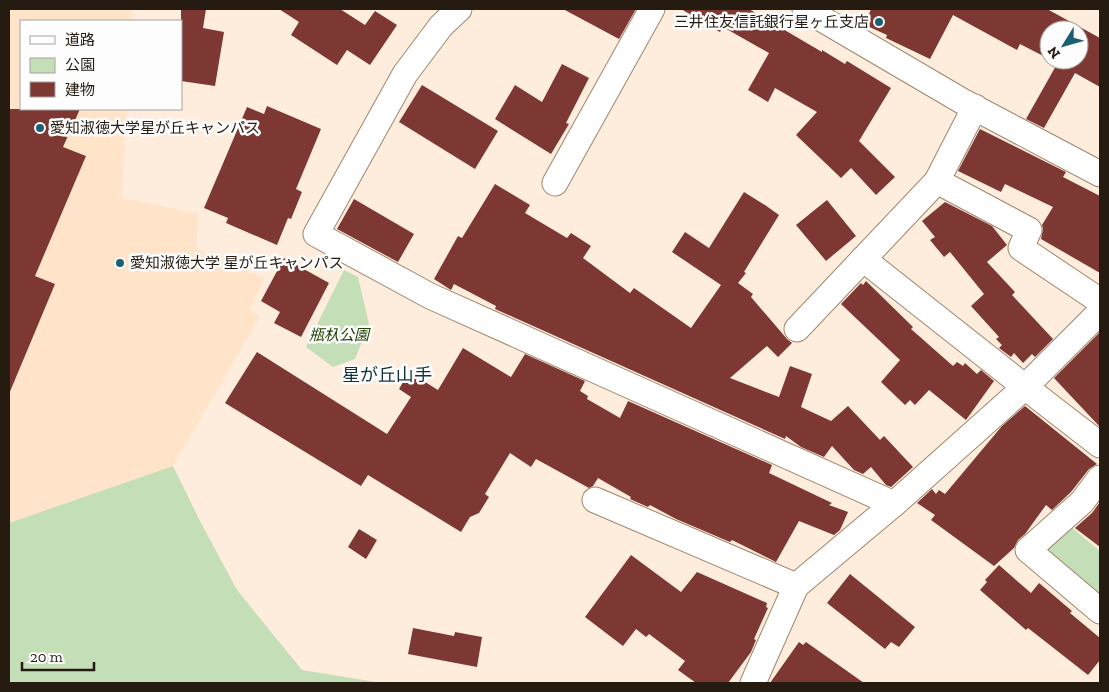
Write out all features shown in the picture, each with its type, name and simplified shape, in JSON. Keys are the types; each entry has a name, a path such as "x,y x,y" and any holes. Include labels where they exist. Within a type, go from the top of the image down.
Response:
{"street":[{"path":"459,9 441,26 404,74 316,234 430,296 894,504"},
{"path":"554,183 652,9"},
{"path":"804,9 975,108 1100,174"},
{"path":"797,329 936,181 975,108"},
{"path":"936,181 1029,230 1021,248 1100,301"},
{"path":"863,258 1100,445"},
{"path":"753,683 796,586 894,504 1025,387 1100,312"},
{"path":"1100,478 1082,502 1028,550 1100,611"},
{"path":"595,500 796,586"}],"shaded area":[{"name":"愛知淑徳大学 星が丘キャンパス","path":"9,9 132,9 131,20 20,20 20,110 127,110 122,198 199,214 196,248 265,279 249,310 260,316 173,466 9,523"}],"green space":[{"name":"瓶杁公園","path":"344,270 358,277 369,324 355,359 333,367 306,347"},
{"path":"173,466 237,590 302,670 382,683 9,683 9,523"},
{"path":"1066,523 1100,551 1100,600 1041,551"}],"building":[{"path":"181,9 206,9 203,28 224,32 215,86 182,81"},
{"path":"279,9 340,9 365,25 375,11 397,25 370,65 347,50 337,65 291,35 299,22"},
{"path":"563,9 636,9 619,39"},
{"path":"681,9 749,9 822,52 822,50 845,64 847,61 891,88 859,141 895,177 876,195 851,168 841,178 796,135 817,112 775,88 768,102 748,90 769,53 723,27 720,32"},
{"path":"871,9 1047,9 1067,20 1039,20 1039,54 1020,44 1017,50 953,15 930,59 886,38 887,35 865,25"},
{"path":"1089,32 1100,38 1100,87 1075,73 1044,128 1026,119 1054,70 1089,70"},
{"path":"562,64 589,78 566,123 569,124 551,154 495,119 515,85 542,102"},
{"path":"422,85 498,131 475,169 399,122"},
{"path":"267,106 321,129 296,189 302,192 291,219 288,218 277,245 226,223 228,218 204,208 247,107 264,114"},
{"path":"9,109 80,110 63,147 86,156 35,276 55,284 9,394"},
{"path":"980,129 1066,172 1063,177 1100,196 1100,273 1041,239 1042,225 1053,207 1005,184 1001,192 958,171"},
{"path":"495,184 530,205 525,213 567,238 571,233 591,246 583,258 630,293 634,288 691,328 721,285 672,252 685,232 709,248 744,192 765,205 779,215 744,272 746,273 738,283 753,294 751,297 792,343 778,357 767,346 730,378 779,397 790,366 812,374 801,407 831,421 848,406 880,440 884,436 913,467 891,487 886,485 871,467 863,474 854,470 832,446 824,457 801,447 786,436 785,439 495,309 496,306 454,284 451,290 434,279 458,236 462,238"},
{"path":"354,199 414,234 398,262 337,229"},
{"path":"827,200 856,236 826,261 796,225"},
{"path":"945,202 992,226 1007,245 987,262 1015,292 1012,295 1053,339 1035,357 1032,354 1023,363 1014,353 1011,357 999,348 1002,345 996,339 999,337 971,306 984,294 950,252 944,257 930,240 935,237 922,221"},
{"path":"284,258 329,283 301,337 274,323 280,312 261,301"},
{"path":"866,281 913,327 911,329 953,366 957,362 963,366 965,363 977,374 981,370 994,381 966,420 929,390 915,405 910,400 905,405 881,382 900,360 841,304 861,283 863,285"},
{"path":"1100,332 1100,427 1054,378"},
{"path":"463,348 511,377 525,354 585,381 580,391 588,396 587,399 620,418 628,401 772,465 769,473 832,503 829,505 848,512 840,530 834,535 799,521 776,562 732,540 730,542 676,519 650,505 648,507 630,499 631,497 598,478 593,486 589,488 536,459 531,467 510,453 485,494 489,497 479,513 470,517 461,532 368,475 361,486 225,403 257,352 387,434 411,397 399,389 409,372 438,390"},
{"path":"1025,406 1097,464 1089,469 1071,492 1052,510 1046,505 1025,534 1018,540 1014,548 994,566 931,520 935,515 917,503 932,489 936,494 939,490 945,494 1002,426"},
{"path":"1100,502 1100,547 1075,528 1092,513"},
{"path":"359,529 377,540 366,559 348,547"},
{"path":"631,555 681,592 697,572 767,603 766,607 768,608 754,639 756,640 751,652 728,683 696,683 678,670 685,661 649,634 646,637 636,629 623,646 585,617"},
{"path":"999,565 1031,593 1039,583 1072,611 1070,613 1100,638 1100,660 1088,675 1028,628 1026,630 980,590 987,582 985,580"},
{"path":"850,574 915,627 899,647 891,642 885,649 827,603"},
{"path":"413,628 454,636 455,632 482,637 477,667 408,654"},
{"path":"799,642 803,645 806,642 864,683 770,683"}],"place":[{"name":"三井住友信託銀行星ヶ丘支店","path":"879,22"},
{"name":"愛知淑徳大学星が丘キャンパス","path":"40,128"},
{"name":"愛知淑徳大学 星が丘キャンパス","path":"120,263"}],"district":[{"name":"星が丘山手","path":"387,375"}]}
